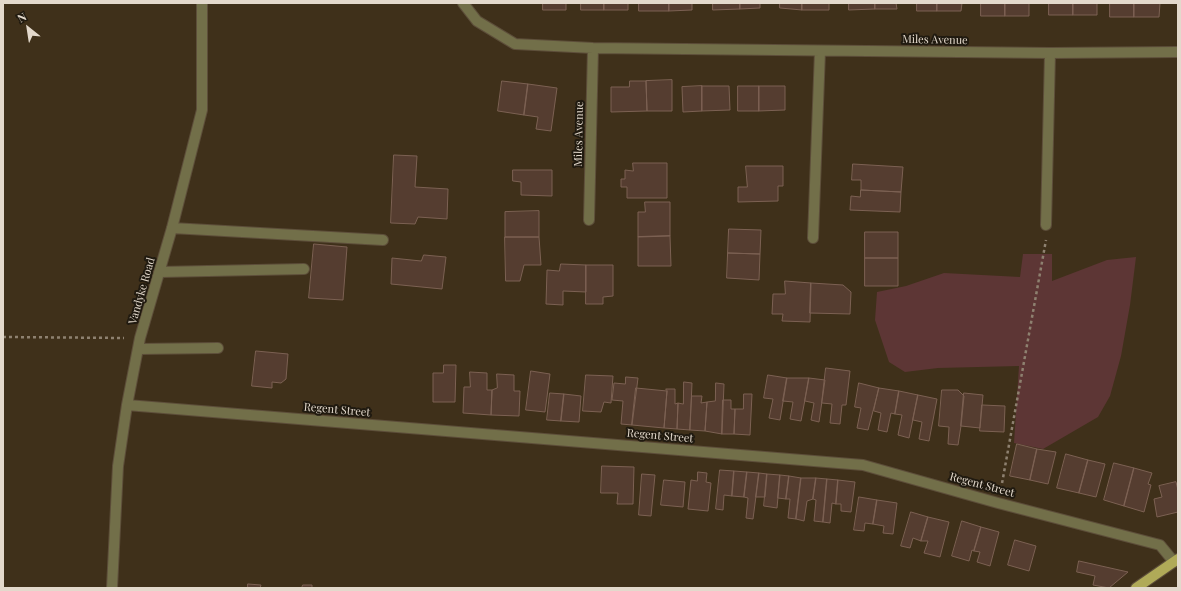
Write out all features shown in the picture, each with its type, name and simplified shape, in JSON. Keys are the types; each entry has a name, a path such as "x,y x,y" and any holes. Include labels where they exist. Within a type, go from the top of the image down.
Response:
{"main road":[{"path":"1136,588 1176,561"}],"street":[{"name":"Vandyke Road","path":"112,588 118,466 127,405 140,338 172,228 202,110 202,3"},
{"name":"Miles Avenue","path":"463,3 477,21 515,44 593,48 820,51 1050,53 1178,52"},
{"name":"Miles Avenue","path":"589,220 593,48"},
{"path":"813,238 820,51"},
{"path":"1046,226 1050,53"},
{"path":"172,228 383,240"},
{"path":"160,272 304,269"},
{"path":"138,349 218,348"},
{"name":"Regent Street","path":"127,405 863,465 998,503 1160,545 1176,561"}],"path":[{"path":"998,503 1046,242 1046,226"},
{"path":"3,337 140,338"}],"shaded area":[{"path":"1023,254 1052,254 1052,281 1107,260 1136,257 1130,305 1121,356 1110,396 1098,417 1043,449 1014,443 1019,366 938,368 905,372 889,362 875,320 877,292 906,286 944,273 1020,277"}],"building":[{"path":"543,3 566,3 566,10 543,10"},
{"path":"581,3 604,3 604,10 581,10"},
{"path":"604,3 628,3 628,10 604,10"},
{"path":"639,3 669,3 669,11 639,11"},
{"path":"669,3 692,3 692,10 669,11"},
{"path":"713,3 740,3 740,9 713,10"},
{"path":"740,3 760,3 760,8 740,9"},
{"path":"780,3 802,3 802,10 780,8"},
{"path":"802,3 829,3 829,10 802,10"},
{"path":"849,3 875,3 875,9 849,10"},
{"path":"875,3 896,3 897,9 875,9"},
{"path":"917,3 937,3 937,11 917,11"},
{"path":"937,3 962,3 961,11 937,11"},
{"path":"981,3 1005,3 1005,16 981,16"},
{"path":"1005,3 1029,3 1029,16 1005,16"},
{"path":"1049,3 1073,3 1073,15 1049,15"},
{"path":"1073,3 1097,3 1097,15 1073,15"},
{"path":"1110,3 1134,3 1134,17 1110,17"},
{"path":"1134,3 1160,3 1159,17 1134,17"},
{"path":"672,80 672,111 647,111 646,81"},
{"path":"502,81 528,84 524,115 498,111"},
{"path":"630,81 646,81 647,111 611,112 611,87 629,87"},
{"path":"528,84 557,88 551,131 536,129 538,117 524,115"},
{"path":"702,86 702,111 683,112 682,87"},
{"path":"702,86 729,86 730,110 702,111"},
{"path":"738,86 759,86 759,111 738,111"},
{"path":"759,86 785,86 785,110 759,111"},
{"path":"394,155 417,156 415,187 448,189 447,219 418,217 415,224 391,223"},
{"path":"633,163 667,163 667,198 627,198 627,187 621,187 621,179 625,179 625,170 633,171"},
{"path":"853,164 903,167 901,192 861,190 861,180 852,180"},
{"path":"746,166 783,166 783,186 778,186 778,201 738,202 738,187 747,187"},
{"path":"513,170 552,170 552,196 521,195 521,182 513,181"},
{"path":"861,190 901,192 900,212 850,210 851,196 860,197"},
{"path":"645,202 670,202 670,236 638,237 638,212 645,212"},
{"path":"539,211 539,237 505,237 505,212"},
{"path":"729,229 761,230 760,254 728,253"},
{"path":"865,232 898,232 898,258 865,258"},
{"path":"670,236 671,266 638,266 638,237"},
{"path":"505,237 539,237 541,265 524,265 520,281 506,281"},
{"path":"314,244 347,247 343,300 309,298"},
{"path":"728,253 760,254 759,280 727,278"},
{"path":"424,255 446,257 442,289 391,284 392,258 421,261"},
{"path":"865,258 898,258 898,286 865,286"},
{"path":"561,264 586,265 586,292 563,291 563,305 546,304 547,270 559,271"},
{"path":"586,265 613,265 613,296 603,297 603,304 586,304"},
{"path":"785,281 811,283 810,322 782,321 783,314 772,314 773,294 785,294"},
{"path":"811,283 843,285 851,292 850,314 810,313"},
{"path":"256,351 288,354 286,379 281,383 272,382 272,388 252,386"},
{"path":"444,365 456,365 455,402 433,402 433,373 443,373"},
{"path":"826,368 850,371 846,405 842,405 840,424 830,423 832,404 822,403"},
{"path":"531,371 550,374 545,412 526,410"},
{"path":"470,372 487,373 487,390 492,390 491,415 463,413 464,387 470,387"},
{"path":"497,374 514,375 514,391 520,391 519,416 491,415 492,390 497,388"},
{"path":"586,375 613,376 611,403 604,402 601,412 583,411"},
{"path":"768,375 787,378 780,420 769,418 773,399 764,398"},
{"path":"626,377 638,378 632,425 621,424 623,401 612,400 614,383 625,384"},
{"path":"787,378 809,378 801,421 790,419 793,402 783,401"},
{"path":"809,378 825,380 819,422 811,420 814,403 805,401"},
{"path":"684,382 692,383 690,430 677,429 678,403 683,404"},
{"path":"716,383 724,384 722,434 705,431 707,402 715,401"},
{"path":"859,383 879,388 868,430 857,428 861,408 855,407"},
{"path":"636,388 667,391 664,428 632,425"},
{"path":"879,388 899,391 895,414 891,413 887,432 878,430 881,413 874,411"},
{"path":"666,389 675,389 675,404 678,403 677,429 664,428"},
{"path":"942,390 958,390 964,396 958,445 948,444 949,427 939,426"},
{"path":"899,391 918,395 909,438 898,435 902,415 895,414"},
{"path":"550,393 564,394 561,421 547,420"},
{"path":"964,393 983,395 980,428 961,426"},
{"path":"564,394 581,396 579,422 561,421"},
{"path":"744,394 752,394 750,435 734,434 735,409 743,409"},
{"path":"918,395 937,399 929,441 919,439 922,422 913,420"},
{"path":"692,396 702,396 701,403 707,402 705,431 690,430"},
{"path":"723,400 731,400 731,409 735,409 734,434 722,434"},
{"path":"982,405 1005,406 1004,432 980,431"},
{"path":"1017,444 1037,449 1030,480 1010,476"},
{"path":"1037,449 1056,452 1048,484 1030,480"},
{"path":"1066,454 1088,460 1079,493 1057,488"},
{"path":"1088,460 1105,464 1096,497 1079,493"},
{"path":"1114,463 1134,468 1124,506 1104,500"},
{"path":"602,466 634,467 633,504 617,504 618,493 601,493"},
{"path":"1134,468 1152,473 1148,484 1151,485 1144,512 1124,506"},
{"path":"720,470 734,471 732,496 724,495 723,510 716,509"},
{"path":"734,471 747,472 744,497 732,496"},
{"path":"698,472 707,473 706,482 711,483 708,511 688,509 691,480 697,481"},
{"path":"747,472 759,473 753,519 746,518 748,498 744,497"},
{"path":"759,473 767,474 765,497 756,497"},
{"path":"642,474 655,475 651,516 639,515"},
{"path":"767,474 780,475 777,508 764,506"},
{"path":"780,475 789,476 786,499 778,498"},
{"path":"789,476 801,478 796,519 788,518 790,499 786,499"},
{"path":"801,478 816,478 813,499 807,501 804,521 796,519"},
{"path":"816,478 827,479 823,522 814,521 816,500 813,499"},
{"path":"827,479 838,480 836,504 832,503 830,523 823,522"},
{"path":"664,480 685,482 683,507 661,505"},
{"path":"838,480 855,482 851,512 841,511 841,504 836,504"},
{"path":"1176,482 1178,490 1178,512 1157,517 1154,499 1162,497 1159,486"},
{"path":"859,497 877,500 873,524 865,523 864,531 854,530"},
{"path":"877,500 897,503 893,534 883,533 884,526 873,524"},
{"path":"911,512 928,517 921,541 913,538 910,548 901,546"},
{"path":"928,517 949,522 940,557 924,553 928,541 921,541"},
{"path":"962,521 981,527 974,551 972,550 969,561 952,556"},
{"path":"981,527 999,532 990,566 977,562 980,552 974,551"},
{"path":"1015,540 1036,546 1029,571 1008,565"},
{"path":"1079,561 1128,572 1109,588 1093,585 1095,576 1077,572"},
{"path":"248,584 261,585 260,588 248,588"},
{"path":"303,585 312,585 312,588 302,588"}]}
